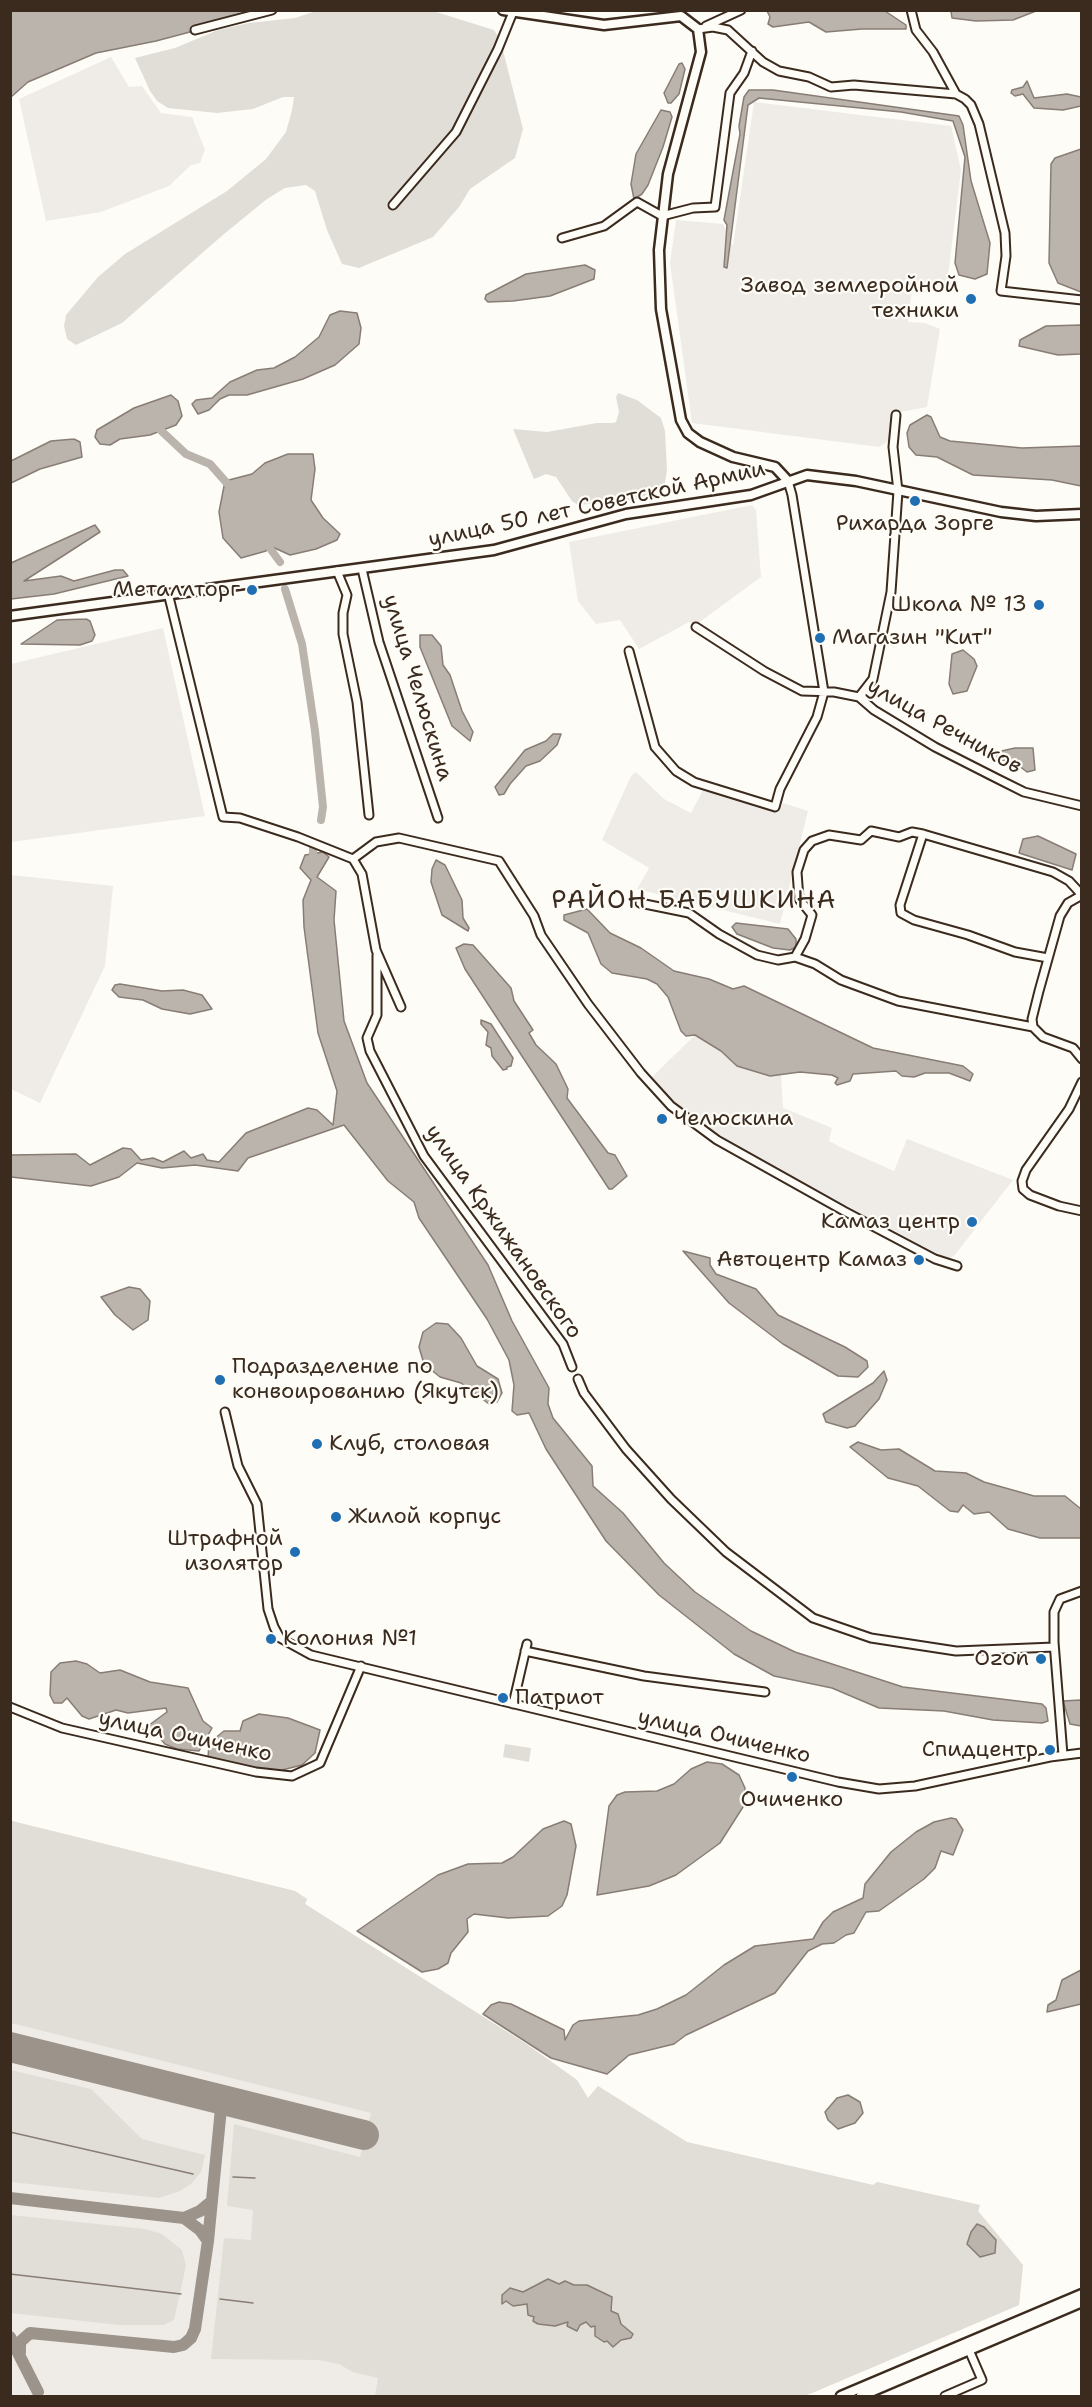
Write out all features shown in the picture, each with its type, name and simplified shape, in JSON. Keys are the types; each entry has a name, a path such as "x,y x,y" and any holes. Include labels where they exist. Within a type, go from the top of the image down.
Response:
{"main road":[{"path":"503,10 604,25 681,16 698,29 701,52 668,174 658,250 661,309 684,428 708,446 733,457 775,467 788,481"},
{"name":"улица 50 лет Советской Армии","path":"10,616 494,550 626,514 750,495 788,481 817,474 1017,514 1036,516 1082,514"},
{"path":"842,2397 1082,2294"},
{"path":"861,2397 1082,2302"}],"street":[{"path":"195,30 272,10"},
{"path":"698,29 741,10"},
{"path":"911,10 916,30 933,52 956,94 971,105 979,124 1005,232 1006,256 1001,291 1082,300"},
{"path":"393,205 456,132 498,49 513,12"},
{"path":"698,29 712,27 728,30 763,62 779,71 809,77 831,87 854,85 956,94"},
{"path":"562,238 604,226 637,202 662,216 693,208 715,207 730,93 744,73 752,51"},
{"path":"859,698 873,679 888,610 898,491 893,447 896,415"},
{"path":"630,651 655,747 676,771 694,782 775,807 780,789 817,717 824,692 788,481"},
{"name":"улица Челюскина","path":"362,568 379,642 438,818"},
{"name":"улица Челюскина","path":"336,572 347,595 343,613 343,634 357,702 369,815"},
{"path":"168,593 223,817 250,821 298,837 353,860 376,842 399,838 499,861 534,916 541,935 588,1004 628,1057 671,1106 717,1140 814,1195 935,1259 957,1266"},
{"name":"улица Речников","path":"696,627 772,676 802,691 859,698 874,710 935,747 1024,792 1082,806"},
{"path":"795,957 805,939 812,915 798,896 797,872 804,850 812,841 829,835 861,840 871,831 899,837 912,832 1053,872 1069,881 1082,895 1063,909 1033,1016 1033,1027"},
{"path":"923,834 900,909 901,913 914,920 968,935 1015,952 1048,958"},
{"name":"улица Кржижановского","path":"353,860 362,874 376,950 377,1015 367,1038 370,1051 424,1156 562,1344 572,1366"},
{"path":"640,903 689,913 718,934 757,955 778,960 795,957 815,964 841,980 898,1001 1033,1027 1043,1036 1073,1048 1082,1059"},
{"name":"улица Кржижановского","path":"376,950 401,1007"},
{"path":"1082,1082 1078,1099 1026,1170 1022,1181 1023,1189 1030,1195 1059,1206 1082,1211"},
{"path":"578,1379 584,1393 626,1449 671,1499 726,1552 813,1618 871,1638 956,1651 1054,1647"},
{"name":"улица Очиченко","path":"225,1412 238,1466 257,1504 268,1610 274,1627 280,1638 311,1655 838,1782 879,1789 915,1786 1082,1753"},
{"path":"1063,1755 1054,1647 1056,1605 1060,1599 1082,1591"},
{"path":"509,1704 526,1647 644,1676 765,1692"},
{"name":"улица Очиченко","path":"10,1707 62,1728 256,1772 292,1776 320,1763 361,1666"},
{"path":"945,2397 982,2380 969,2350"}],"shaded area":[{"path":"951,10 1036,11 1013,20 976,21 952,18"},
{"path":"11,11 269,11 156,41 96,53 28,82 11,97"},
{"path":"316,11 433,11 494,30 500,39 523,129 515,158 470,189 459,207 433,237 359,268 342,264 327,230 315,191 306,185 285,188 267,199 224,234 122,323 76,345 67,339 64,326 66,315 98,277 125,254 227,191 266,159 286,132 292,110 294,97 283,97 253,109 217,113 168,108 157,101 150,91 135,58 175,48 218,30 249,23 295,18"},
{"path":"767,11 885,11 906,25 906,29 826,32 809,22 773,27 768,24 770,17"},
{"path":"111,57 129,87 142,86 161,113 192,117 205,150 200,163 191,165 169,186 101,212 46,221 19,99"},
{"path":"682,63 685,69 679,94 671,103 668,103 664,93 679,64"},
{"path":"1027,81 1034,98 1067,94 1081,97 1081,106 1063,110 1034,108 1023,94 1015,96 1011,93 1012,90 1023,87"},
{"path":"749,90 773,90 959,116 963,125 971,181 990,243 987,274 975,279 959,275 955,263 965,157 953,121 901,112 759,98 748,105 727,268 724,267 727,225 724,220 740,134 739,126 744,97"},
{"path":"754,102 951,126 961,170 947,284 912,290 908,322 925,323 940,329 927,407 895,413 892,439 879,447 692,423 670,263 676,220 723,224 733,246"},
{"path":"661,110 670,112 672,117 663,147 648,185 642,194 634,199 631,184 636,154"},
{"path":"1082,149 1081,292 1058,283 1049,263 1051,164 1055,158"},
{"path":"585,265 595,270 594,279 550,296 513,301 488,302 485,299 486,295 526,274"},
{"path":"340,311 357,313 361,328 359,344 335,365 303,379 247,395 229,395 220,399 209,410 198,414 192,404 196,400 212,398 230,382 257,370 274,368 295,357 319,337 330,315"},
{"path":"1081,325 1081,354 1058,355 1019,346 1020,340 1046,326"},
{"path":"618,393 637,400 661,418 665,431 667,471 664,488 635,500 578,505 572,501 556,477 546,474 534,479 513,429 547,432 616,422 619,412 616,397"},
{"path":"171,395 178,401 182,416 176,425 150,435 120,439 110,445 100,444 95,437 97,430 134,408"},
{"path":"927,415 931,417 940,437 950,441 1022,448 1081,446 1081,486 1052,480 973,475 937,457 916,455 909,447 907,433 910,425"},
{"path":"74,439 80,442 82,457 40,469 11,483 11,461 51,441"},
{"path":"288,454 313,454 315,469 311,500 323,518 340,534 337,540 316,549 290,555 268,545 266,551 241,558 223,538 219,512 225,481 252,474 265,463"},
{"path":"752,505 756,510 761,577 697,624 689,622 639,649 620,620 596,624 578,601 569,542"},
{"path":"95,525 100,532 24,581 61,576 74,581 115,570 123,570 128,576 54,594 11,599 11,563"},
{"path":"86,619 90,621 95,635 92,641 80,645 21,644 57,620"},
{"name":"Металлторг","path":"163,628 205,816 11,842 11,664"},
{"path":"420,635 432,635 441,646 443,665 450,675 462,711 473,732 470,741 452,726 420,647"},
{"path":"963,650 974,659 977,666 967,691 953,694 949,684 952,654"},
{"path":"553,734 561,734 557,745 540,761 526,766 504,794 499,795 495,787 525,750 546,741"},
{"path":"1015,748 1033,748 1035,770 1027,772 1014,762 997,759 997,752"},
{"path":"636,772 664,799 691,813 704,788 771,808 778,813 783,803 808,811 780,924 637,889 649,868 602,840 631,776"},
{"path":"1038,836 1076,854 1072,870 1019,853 1023,839"},
{"path":"323,852 329,857 317,877 336,891 334,920 344,1021 367,1083 488,1265 512,1321 549,1388 548,1404 553,1418 592,1466 593,1486 623,1513 664,1563 695,1592 751,1631 795,1652 903,1687 1042,1704 1046,1708 1048,1721 1042,1723 993,1720 944,1711 879,1708 832,1688 774,1676 734,1654 659,1595 606,1541 546,1449 529,1413 517,1415 512,1411 514,1385 509,1360 487,1319 419,1218 414,1202 388,1181 344,1125 248,1158 238,1171 195,1165 162,1168 137,1163 119,1177 91,1186 11,1177 11,1155 76,1154 90,1165 123,1148 131,1149 141,1160 153,1158 163,1162 184,1151 191,1158 203,1154 207,1160 219,1162 246,1133 308,1108 317,1110 333,1125 337,1091 318,1033 304,927 303,900 311,880 300,868 305,855"},
{"path":"436,860 445,865 462,900 463,918 469,928 468,931 442,915 431,882 432,869"},
{"path":"11,875 113,886 105,966 40,1103 11,1089"},
{"path":"587,909 610,933 641,948 674,971 709,979 733,989 744,986 873,1048 963,1066 973,1074 970,1081 949,1073 925,1073 914,1077 902,1076 896,1071 853,1074 850,1081 837,1085 835,1083 838,1078 832,1075 800,1072 770,1076 737,1066 721,1051 695,1035 686,1036 681,1031 668,997 657,984 647,979 612,973 601,964 588,933 564,920 564,915"},
{"path":"736,923 788,929 796,939 796,947 790,950 773,948 737,934 732,927"},
{"path":"464,944 473,945 511,988 514,1001 533,1030 529,1033 536,1045 556,1064 568,1089 567,1098 608,1153 615,1155 627,1176 612,1189 609,1189 465,969 456,948"},
{"path":"115,985 162,991 183,990 202,995 212,1009 190,1014 162,1009 143,1000 119,997 112,990"},
{"path":"481,1020 491,1024 513,1058 511,1066 507,1069 503,1070 492,1056 491,1048 486,1045 488,1032 481,1024"},
{"path":"695,1035 721,1051 737,1066 770,1076 781,1073 783,1108 832,1128 829,1141 840,1147 894,1171 907,1139 1013,1180 954,1256 947,1259 755,1157 676,1107 650,1079"},
{"path":"683,1251 710,1258 710,1265 716,1274 756,1289 778,1315 845,1347 867,1361 868,1367 858,1377 838,1376 783,1344 729,1303"},
{"path":"129,1287 140,1289 150,1301 148,1320 133,1330 115,1315 101,1297"},
{"path":"436,1323 448,1324 461,1338 477,1366 498,1379 502,1393 497,1402 489,1404 461,1383 440,1377 424,1364 419,1347 423,1332"},
{"path":"884,1371 887,1380 879,1399 855,1426 847,1428 826,1422 823,1414 873,1383"},
{"path":"858,1442 881,1450 899,1449 935,1471 966,1473 984,1482 1034,1496 1065,1496 1081,1509 1081,1538 1040,1538 1008,1529 989,1512 974,1514 963,1505 958,1512 950,1511 918,1486 888,1478 850,1447"},
{"path":"76,1661 87,1664 100,1673 120,1670 150,1682 188,1688 203,1721 212,1728 199,1751 177,1749 165,1744 157,1735 141,1735 141,1731 167,1712 166,1708 128,1713 116,1710 89,1719 82,1716 67,1698 62,1703 54,1703 50,1695 51,1672 60,1663"},
{"path":"1081,1700 1081,1726 1070,1724 1063,1701"},
{"path":"259,1714 288,1718 320,1730 315,1753 302,1765 274,1772 208,1758 209,1743 224,1731 240,1731 243,1721"},
{"path":"505,1744 531,1748 529,1762 503,1757"},
{"path":"707,1762 722,1764 739,1775 745,1788 743,1807 720,1843 676,1875 649,1886 597,1895 609,1806 617,1795 625,1792 657,1791 674,1784 691,1769"},
{"path":"10,1818 12,1821 295,1891 307,1899 305,1904 528,2045 577,2080 588,2098 598,2086 687,2142 873,2185 877,2182 980,2205 978,2211 1023,2265 1019,2305 805,2396 11,2396"},
{"path":"10,1818 12,1821 295,1891 307,1899 305,1904 528,2045 577,2080 588,2098 598,2086 687,2142 873,2185 877,2182 980,2205 978,2211 1023,2265 1019,2305 805,2396 375,2396 378,2378 353,2372 339,2364 319,2360 211,2359 224,2238 251,2240 253,2210 227,2206 234,2124 360,2157 371,2113 11,2023"},
{"path":"956,1819 963,1830 953,1855 941,1851 935,1868 924,1879 879,1911 866,1912 854,1933 834,1943 822,1944 808,1951 775,1993 686,2035 674,2044 629,2055 607,2074 551,2058 483,2014 491,2005 499,2002 511,2004 564,2030 565,2040 573,2025 579,2021 638,2015 657,2009 686,1995 724,1965 755,1946 813,1939 823,1922 833,1912 863,1898 865,1884 891,1852 916,1832 934,1822"},
{"path":"564,1821 571,1824 576,1846 567,1895 562,1906 548,1916 508,1918 474,1914 467,1919 468,1932 451,1953 448,1963 438,1969 422,1972 357,1931 438,1875 468,1864 502,1863 513,1857 543,1829"},
{"path":"1081,1970 1081,2004 1047,2012 1048,2005 1056,2000 1062,1980"},
{"path":"11,2070 91,2089 142,2139 205,2155 201,2172 192,2183 180,2191 159,2198 11,2182"},
{"path":"848,2095 860,2102 863,2113 855,2123 838,2129 828,2120 825,2112 837,2098"},
{"path":"11,2215 145,2229 162,2234 182,2250 186,2266 174,2320 164,2325 119,2325 11,2313"},
{"path":"977,2224 984,2227 996,2240 995,2253 980,2257 967,2244"},
{"path":"548,2279 559,2284 565,2281 574,2285 587,2285 612,2297 611,2311 618,2314 621,2324 633,2334 631,2338 621,2340 613,2347 607,2341 604,2342 595,2336 595,2326 591,2327 586,2322 580,2325 577,2331 567,2326 568,2322 555,2326 538,2324 533,2321 534,2317 528,2315 527,2304 513,2306 506,2301 502,2304 502,2295 510,2288 523,2292"}],"waterway":[{"path":"154,424 186,454 210,464 233,490"},
{"path":"261,536 280,562"},
{"path":"285,589 302,644 315,731 323,807 321,820"},
{"path":"313,848 313,864"},
{"path":"10,2132 193,2174"},
{"path":"233,2177 255,2178"},
{"path":"10,2274 181,2294"},
{"path":"220,2299 253,2303"}],"taxiway":[{"path":"20,2353 20,2342 30,2333 174,2347 183,2345 191,2338 195,2329 208,2241 222,2098"},
{"path":"10,2198 184,2218 200,2230 208,2241"},
{"path":"184,2218 200,2211 211,2202"},
{"path":"10,2337 38,2392"}],"runway":[{"path":"10,2047 364,2135"}],"place":[{"name":"Завод землеройной техники","path":"971,299"},
{"name":"Рихарда Зорге","path":"915,501"},
{"name":"Металлторг","path":"252,590"},
{"name":"Школа № 13","path":"1039,605"},
{"name":"Магазин \"Кит\"","path":"820,638"},
{"name":"Челюскина","path":"662,1119"},
{"name":"Камаз центр","path":"972,1222"},
{"name":"Автоцентр Камаз","path":"919,1260"},
{"name":"Подразделение по конвоированию (Якутск)","path":"220,1380"},
{"name":"Клуб, столовая","path":"317,1444"},
{"name":"Жилой корпус","path":"336,1517"},
{"name":"Штрафной изолятор","path":"295,1552"},
{"name":"Колония №1","path":"271,1639"},
{"name":"Ozon","path":"1041,1659"},
{"name":"Патриот","path":"503,1698"},
{"name":"Спидцентр","path":"1050,1750"},
{"name":"Очиченко","path":"792,1777"}],"district":[{"name":"РАЙОН БАБУШКИНА","path":"694,901"}]}
